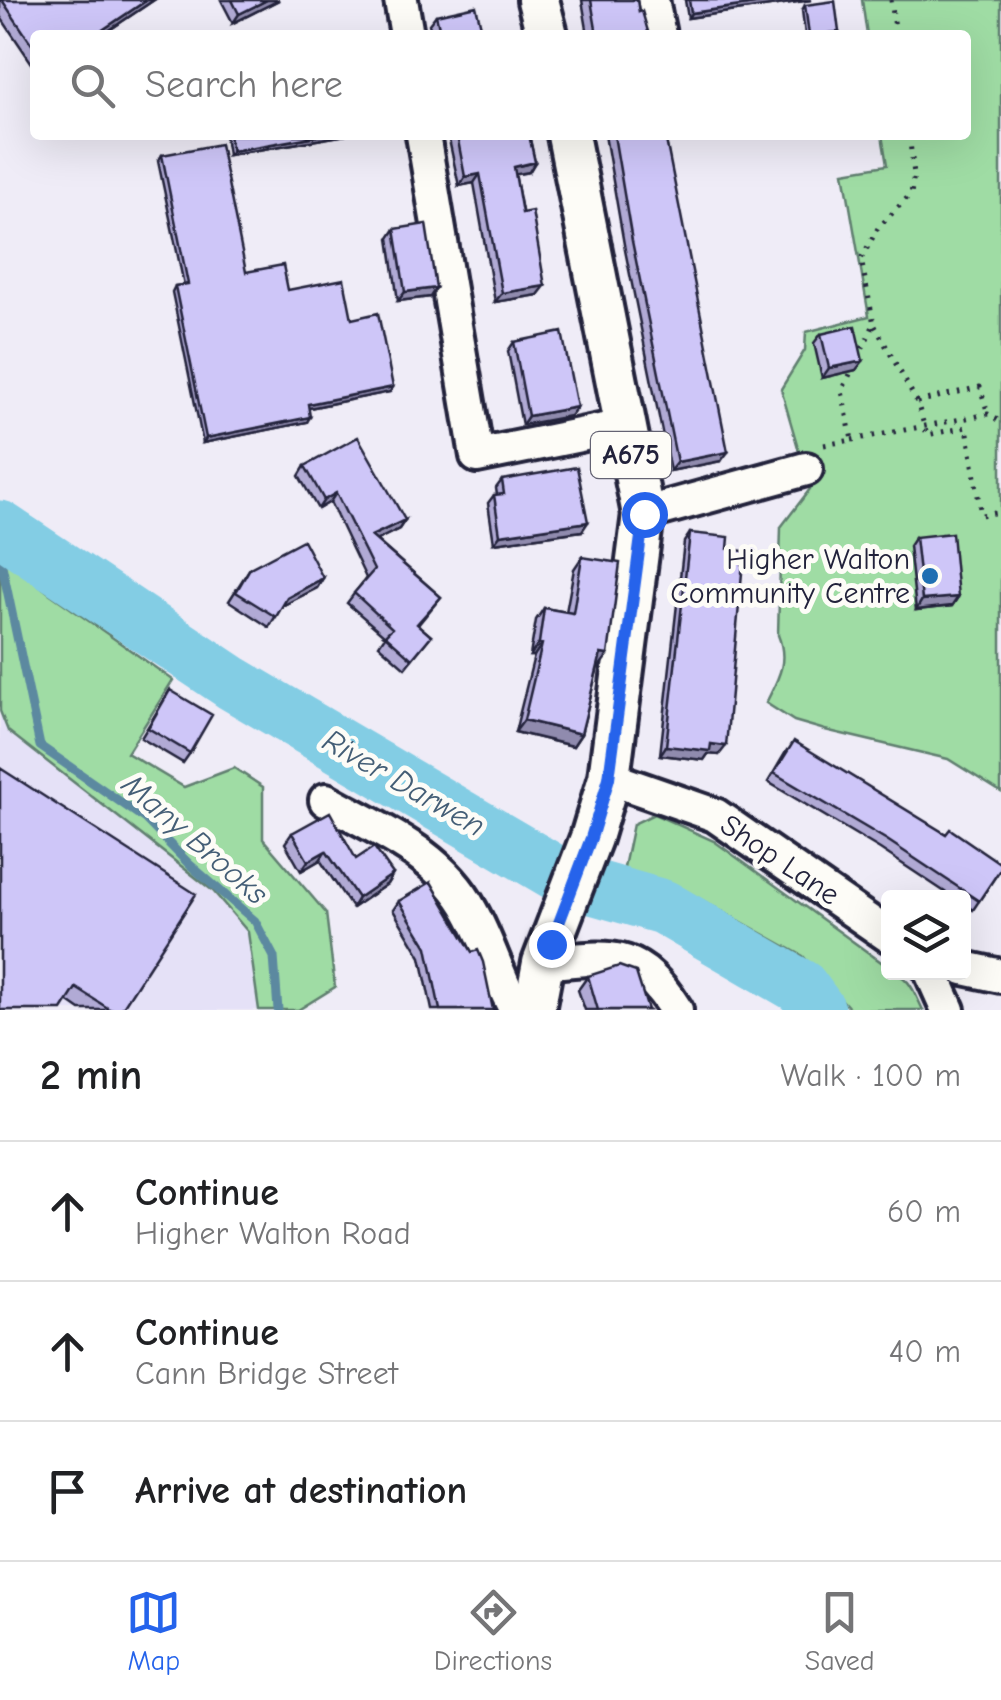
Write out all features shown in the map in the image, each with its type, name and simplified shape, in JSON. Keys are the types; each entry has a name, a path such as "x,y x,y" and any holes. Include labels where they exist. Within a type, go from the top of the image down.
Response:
{"main road":[{"path":"538,0 546,30"},
{"name":"A675","path":"534,1010 547,954 609,778 644,514 569,140"}],"street":[{"path":"401,0 406,30"},
{"path":"652,0 658,30"},
{"path":"424,140 477,456 624,426"},
{"path":"644,514 806,470"},
{"name":"Shop Lane","path":"609,778 715,815 881,930"},
{"path":"326,800 432,860 453,882 471,910 516,1010"},
{"path":"547,954 615,956 657,980 676,1010"},
{"path":"971,970 1001,976"},
{"path":"935,980 948,1010"}],"path":[{"path":"891,0 895,30"},
{"path":"910,140 914,174 911,194 878,228 861,259 874,324 917,402 927,435 968,426 981,515 1001,512"},
{"path":"852,440 842,391 874,324"},
{"path":"917,402 980,388 988,414 1001,422"},
{"path":"806,470 800,452 988,414"}],"shaded area":[{"path":"0,712 8,731 213,891 248,932 259,1010 0,1010"}],"green space":[{"path":"862,0 1001,0 1001,792 948,759 794,721 766,703 782,662 778,635 781,527 810,489 781,389 805,350 806,332 869,316 844,172 887,165 883,140 971,140 971,30 866,30"},
{"path":"0,554 173,680 127,753 184,787 234,768 263,787 263,839 326,913 335,987 298,1010 259,1010 248,932 213,891 8,731 0,711"},
{"path":"654,814 714,841 881,962 881,980 905,980 923,1010 851,1010 803,956 682,889 623,872 633,824"}],"building":[{"path":"2,0 147,0 102,30 30,30 30,42"},
{"path":"232,0 267,0 239,14"},
{"path":"591,0 637,0 648,30 596,30"},
{"path":"689,0 782,0 691,13"},
{"path":"835,1 839,30 808,30 805,5"},
{"path":"476,6 482,30 440,30 436,15"},
{"path":"230,140 294,140 232,151"},
{"path":"458,140 530,140 535,162 514,167 522,213 532,211 545,286 502,293 480,174 465,177"},
{"path":"615,140 666,140 728,452 677,462"},
{"path":"220,144 246,272 283,265 288,290 344,279 352,319 378,313 393,387 308,404 310,417 206,438 175,286 188,284 162,155"},
{"path":"426,224 436,288 405,292 395,229"},
{"path":"855,326 863,361 829,368 821,334"},
{"path":"562,332 577,407 528,416 514,342"},
{"path":"358,437 405,520 371,536 441,597 417,624 431,636 412,659 385,635 392,628 354,593 374,570 336,493 324,500 305,466"},
{"path":"577,467 588,522 500,535 494,495 504,494 502,480"},
{"path":"690,533 729,537 728,549 744,551 726,746 711,744 710,751 666,746"},
{"name":"Higher Walton Community Centre","path":"952,533 958,597 922,600 915,537"},
{"path":"303,540 323,578 287,598 276,617 236,592 250,568"},
{"path":"582,557 620,563 608,655 601,654 581,734 524,720 542,644 539,643 544,608 573,613"},
{"path":"170,690 212,715 190,753 148,728"},
{"path":"794,741 946,834 950,829 1001,864 1001,868 979,901 971,896 971,890 962,890 774,773"},
{"path":"0,768 196,894 121,1010 111,1010 76,988 62,1010 0,1010"},
{"path":"330,812 356,859 374,847 393,874 358,898 326,851 308,861 292,833"},
{"path":"431,882 472,952 478,950 493,1010 440,1010 427,947 399,901"},
{"path":"619,966 636,972 648,1010 598,1010 588,976"}],"waterway":[{"name":"River Darwen","path":"0,528 232,683 568,880 663,907 801,987 818,1010"},
{"name":"Many Brooks","path":"0,556 40,746 145,819 189,864 255,921 274,957 278,1010"}],"place":[{"name":"Higher Walton Community Centre","path":"930,576"}],"route":[{"path":"551,944 609,778 644,514"}]}
